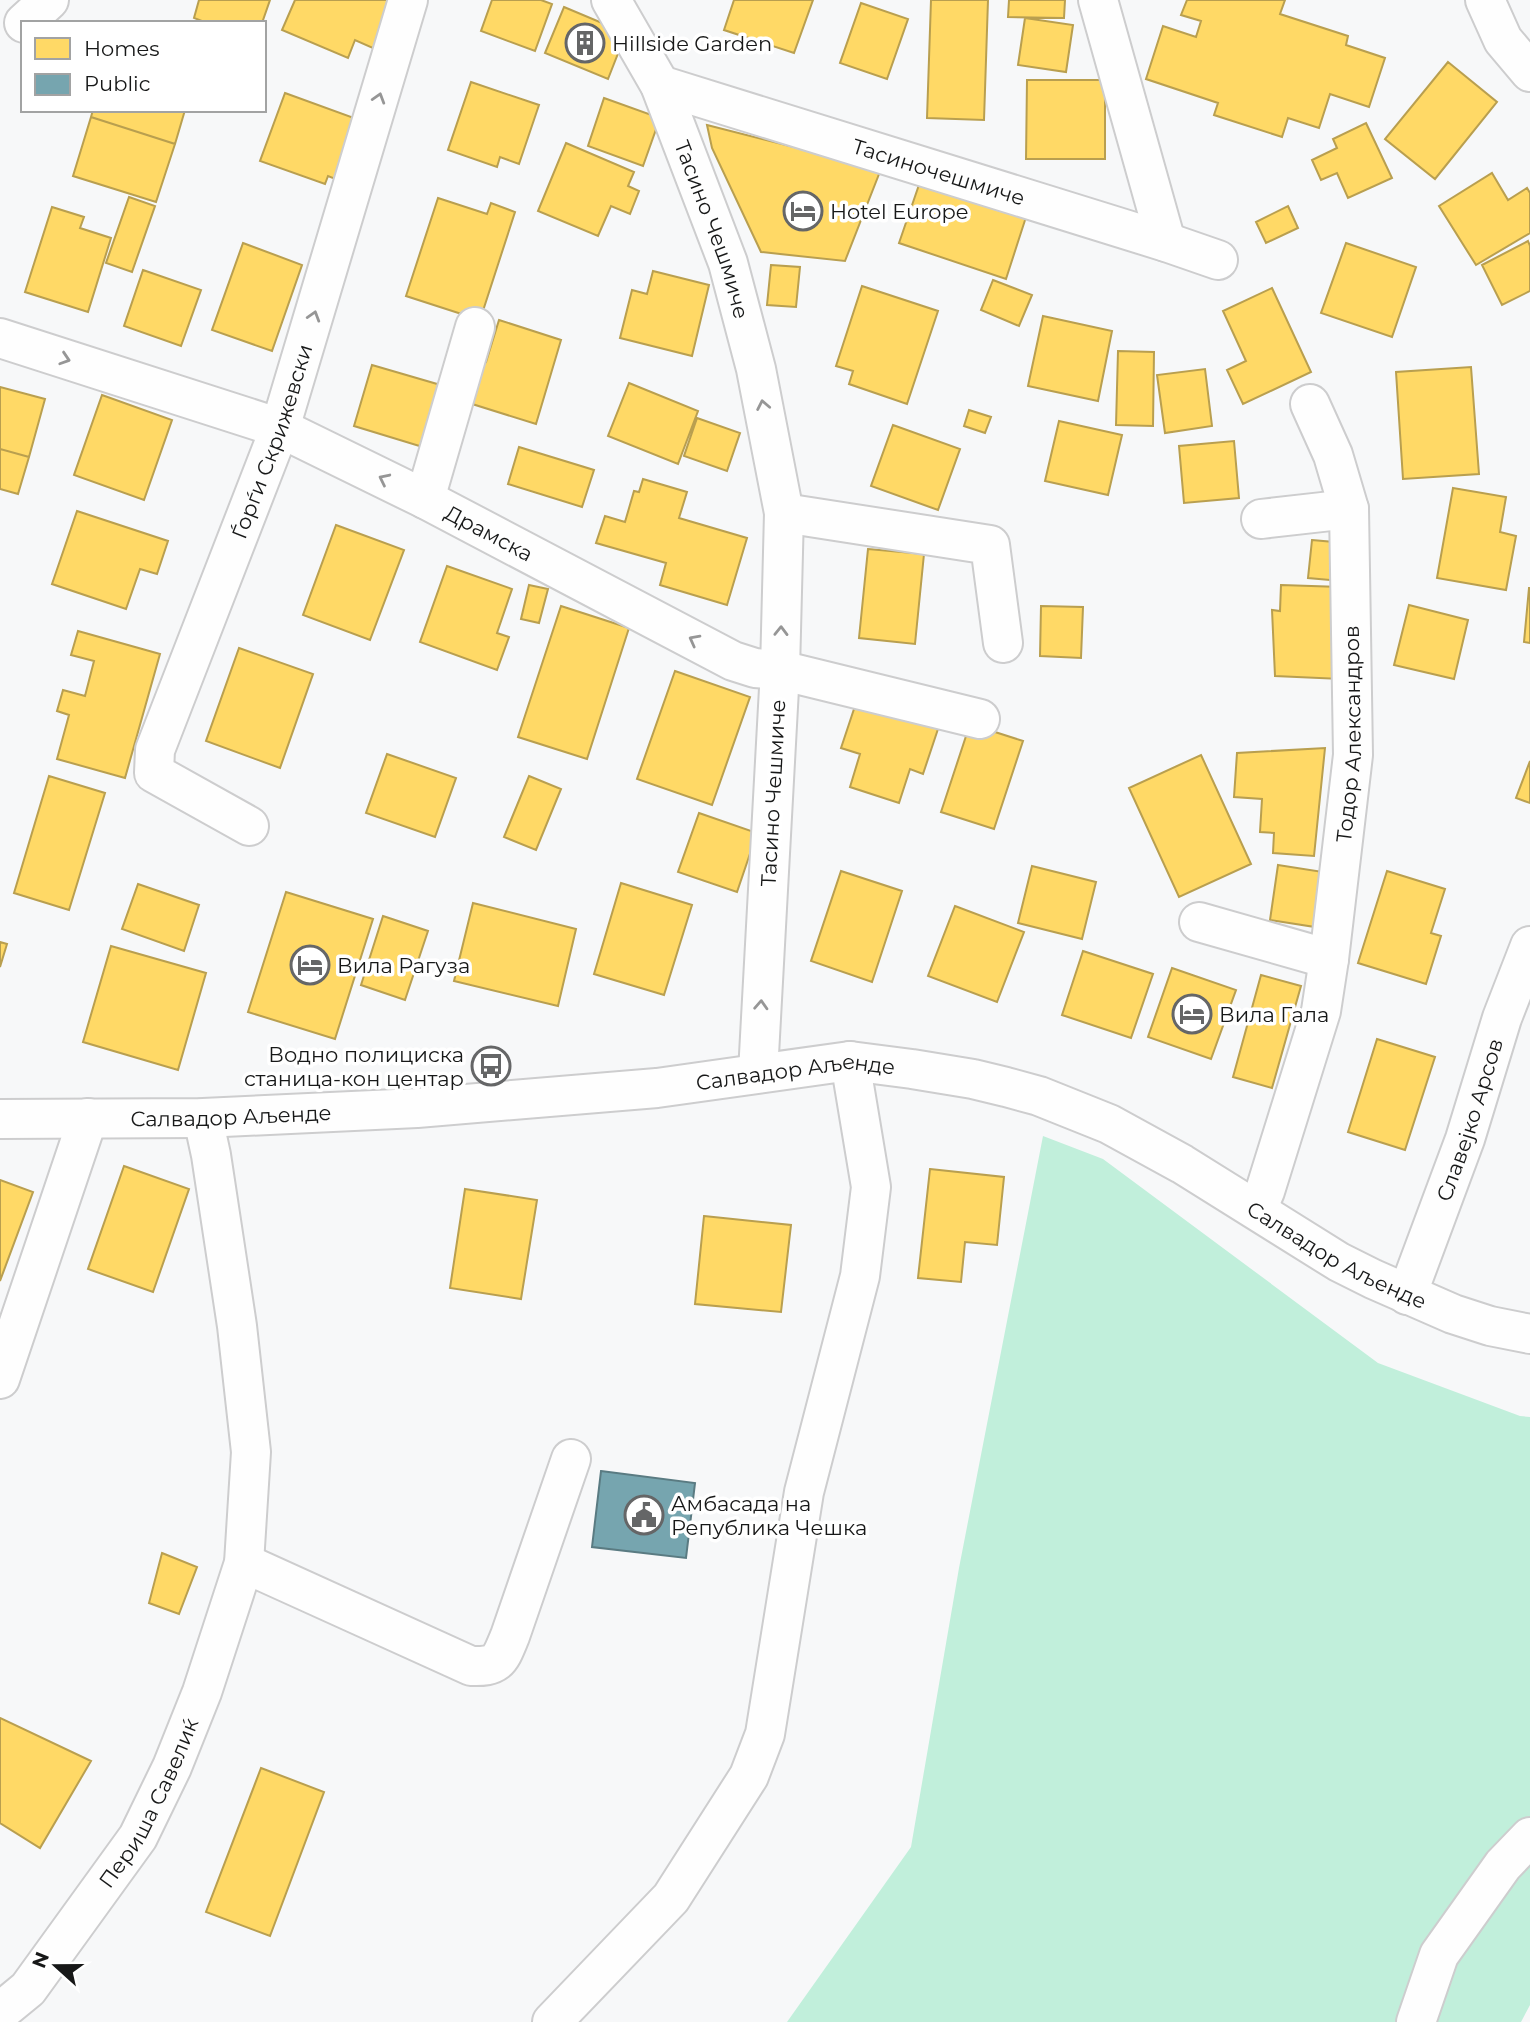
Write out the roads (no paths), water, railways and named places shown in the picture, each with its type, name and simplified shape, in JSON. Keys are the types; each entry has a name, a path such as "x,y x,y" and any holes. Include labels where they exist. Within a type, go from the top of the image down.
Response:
{"street":[{"path":"25,21 49,0"},
{"name":"Ѓорѓи Скрижевски","path":"249,826 154,773 155,750 280,428 408,0"},
{"name":"Тасино Чешмиче","path":"611,0 660,85 729,263 756,369 784,513 780,670 758,1073"},
{"path":"1098,0 1166,242"},
{"path":"1485,0 1503,40 1530,72"},
{"path":"0,45 21,25"},
{"name":"Тасиночешмиче","path":"660,85 1218,260"},
{"path":"425,499 475,327"},
{"name":"Драмска","path":"0,338 280,428 425,499 733,661 980,719"},
{"name":"Тодор Александров","path":"1257,1210 1321,1012 1353,755 1349,509 1333,455 1310,404"},
{"path":"1261,519 1349,509"},
{"path":"784,513 990,545 1003,643"},
{"path":"1199,922 1329,959"},
{"name":"Славејко Арсов","path":"1407,1295 1465,1139 1502,1018 1530,946"},
{"path":"552,2022 671,1898 750,1776 765,1734 804,1492 860,1276 870,1200 871,1187 850,1060"},
{"name":"Салвадор Аљенде","path":"0,1119 203,1118 417,1108 657,1088 850,1060 973,1079 1075,1110 1109,1124 1157,1151 1339,1262 1407,1295 1490,1326 1530,1334"},
{"path":"0,1379 88,1118"},
{"name":"Периша Савелиќ","path":"0,2012 28,1989 138,1837 172,1767 202,1692 244,1563 251,1452 237,1326 203,1118"},
{"path":"1490,1326 1530,1343"},
{"path":"244,1563 471,1665 487,1667 501,1658 510,1636 571,1459"},
{"path":"1416,2022 1438,1955 1503,1865 1530,1837"}],"place":[{"name":"Hillside Garden","path":"585,43"},
{"name":"Hotel Europe","path":"803,211"},
{"name":"Вила Рагуза","path":"310,965"},
{"name":"Вила Гала","path":"1192,1014"},
{"name":"Водно полициска станица-кон центар","path":"491,1066"},
{"name":"Амбасада на Република Чешка","path":"644,1515"}]}
